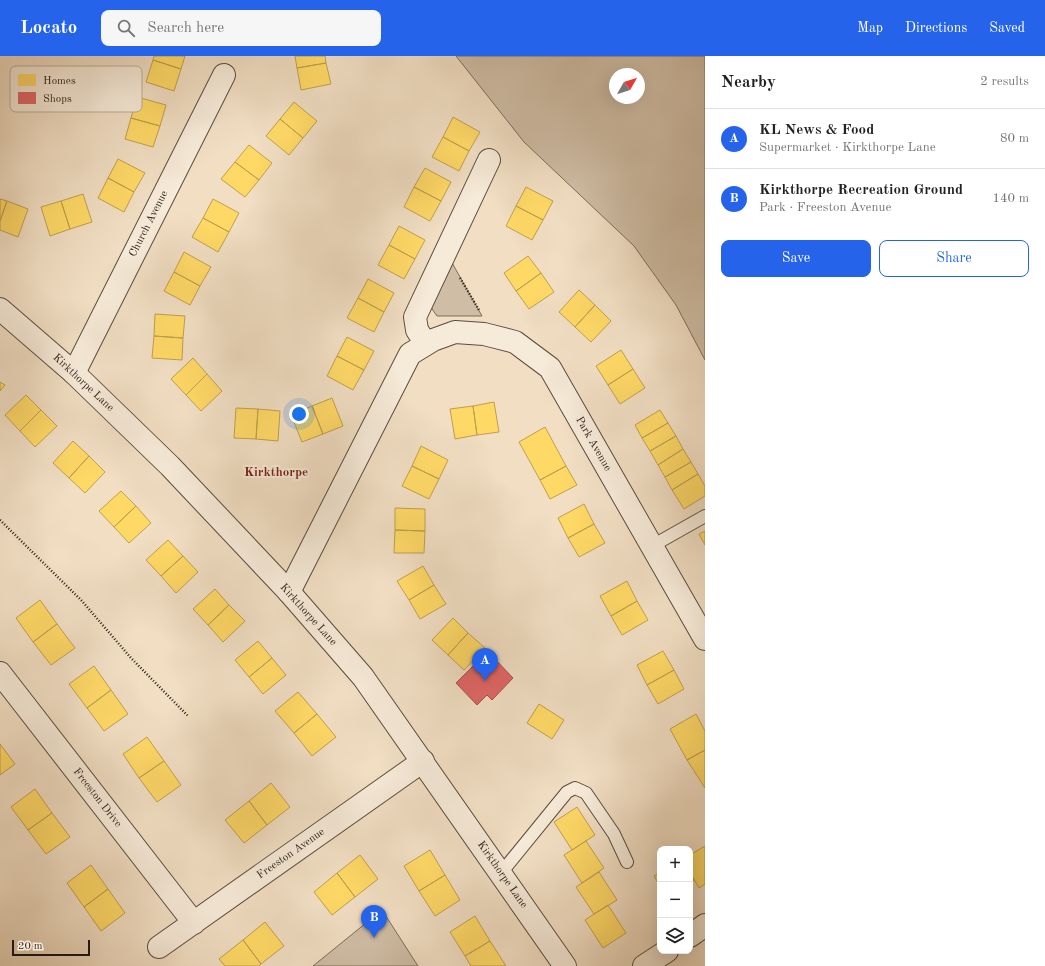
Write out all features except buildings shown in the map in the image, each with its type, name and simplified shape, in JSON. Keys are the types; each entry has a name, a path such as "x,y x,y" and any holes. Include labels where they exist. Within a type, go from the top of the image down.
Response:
{"street":[{"name":"Church Avenue","path":"74,373 224,75"},
{"path":"426,344 417,330 415,317 489,160"},
{"name":"Kirkthorpe Lane","path":"0,309 74,373 170,466 289,592 363,677 565,966"},
{"name":"Park Avenue","path":"289,592 410,354 433,340 455,332 484,334 515,342 550,368 705,639"},
{"name":"Freeston Drive","path":"0,673 194,922"},
{"name":"Freeston Avenue","path":"159,947 423,761"},
{"path":"693,934 705,925"},
{"path":"644,966 662,954"}],"lane":[{"path":"652,546 705,516"},
{"path":"501,873 567,792 575,788 586,793 614,834 627,862"}],"path":[{"path":"444,254 451,261 494,336"},
{"path":"0,520 82,601 131,658 188,716"}],"shaded area":[{"path":"456,56 705,56 705,360 676,305 634,246 524,142"},
{"path":"451,261 482,316 437,316 432,309 431,303"},
{"path":"382,910 418,966 313,966"}],"place":[{"name":"KL News & Food","path":"485,681"},
{"name":"Kirkthorpe Recreation Ground","path":"374,938"}],"district":[{"name":"Kirkthorpe","path":"276,472"}]}
